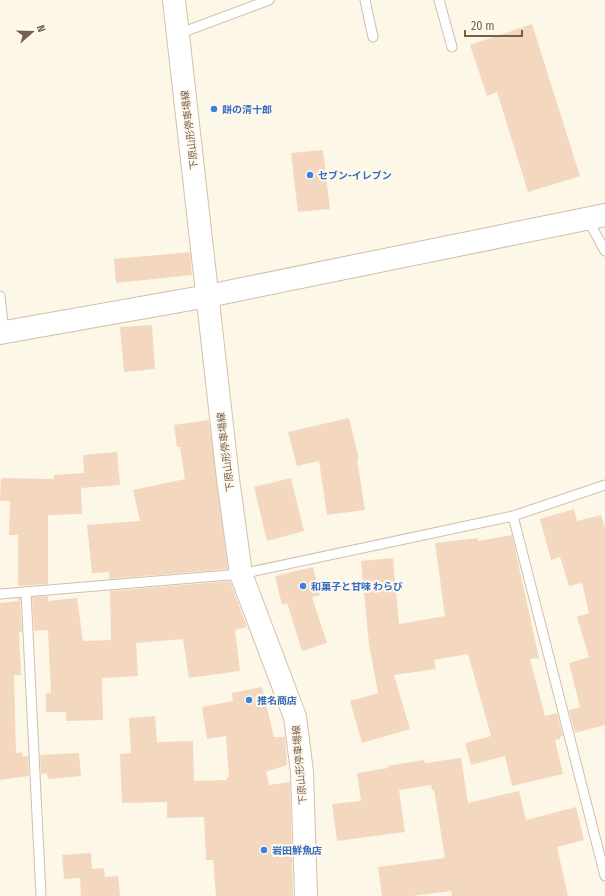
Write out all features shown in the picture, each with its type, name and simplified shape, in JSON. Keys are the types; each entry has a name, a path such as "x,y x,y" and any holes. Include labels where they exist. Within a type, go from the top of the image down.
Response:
{"main road":[{"name":"下原山形停車場線","path":"174,0 228,479 241,574 295,717 302,772 306,896"},
{"path":"2,332 208,296 596,217"}],"lane":[{"path":"178,35 268,0"},
{"path":"365,0 374,36"},
{"path":"440,0 452,47"},
{"path":"596,217 605,251"},
{"path":"0,296 2,332"},
{"path":"0,594 241,574 513,516 605,486"},
{"path":"513,516 605,876"},
{"path":"26,592 42,896"}],"building":[{"path":"532,24 580,176 528,192 497,92 487,96 470,45"},
{"path":"323,150 330,209 298,212 291,153"},
{"path":"190,252 192,275 116,283 114,259"},
{"path":"152,325 155,369 124,372 120,327"},
{"path":"349,418 359,459 357,459 365,510 327,515 319,461 297,466 288,432"},
{"path":"209,420 228,569 109,579 109,572 92,573 87,525 140,521 133,490 185,479 180,447 177,447 174,425"},
{"path":"117,452 120,485 81,488 82,514 48,515 48,584 18,586 18,535 9,535 10,501 0,501 1,478 54,479 54,475 84,473 83,455"},
{"path":"291,478 304,531 267,541 254,487"},
{"path":"574,509 577,521 601,515 605,528 605,725 575,733 569,710 580,707 569,663 589,657 577,617 589,613 582,583 569,586 560,557 551,560 540,519"},
{"path":"512,535 539,658 530,659 545,716 557,713 563,736 560,737 560,739 555,740 563,774 512,786 505,756 471,765 465,743 491,736 468,654 434,660 436,669 394,675 410,729 362,743 350,701 378,693 369,644 361,561 393,558 399,624 445,616 435,543 478,538 478,541"},
{"path":"313,567 320,595 312,597 327,643 302,651 287,603 282,605 275,576"},
{"path":"230,581 247,627 235,630 240,671 189,678 183,639 136,643 138,676 102,678 103,720 66,721 66,712 46,712 46,693 51,693 48,630 34,631 32,597 48,596 48,601 77,598 83,641 111,640 110,591"},
{"path":"18,598 20,598 22,632 19,632 21,675 14,675 16,753 22,752 23,757 28,756 29,776 0,780 0,603 18,601"},
{"path":"262,687 274,737 285,737 287,765 266,772 269,785 290,782 293,896 216,896 213,860 206,860 204,817 167,818 167,802 122,803 120,754 131,753 129,718 155,716 157,742 193,741 194,781 227,780 227,777 229,777 226,736 207,739 202,707 233,701 232,693"},
{"path":"79,753 81,776 48,779 47,773 41,774 40,755"},
{"path":"461,758 468,803 519,791 526,820 576,807 584,840 557,847 568,896 452,896 451,891 412,896 382,896 378,867 445,858 434,790 432,790 431,785 399,790 405,832 337,841 332,804 361,801 357,773 424,760 425,763"},
{"path":"91,853 92,869 104,868 105,877 118,876 120,896 81,896 80,878 64,879 62,855"}],"place":[{"name":"餅の清十郎","path":"214,109"},
{"name":"セブン-イレブン","path":"310,175"},
{"name":"和菓子と甘味 わらび","path":"303,586"},
{"name":"推名商店","path":"249,700"},
{"name":"岩田鮮魚店","path":"264,850"}]}
